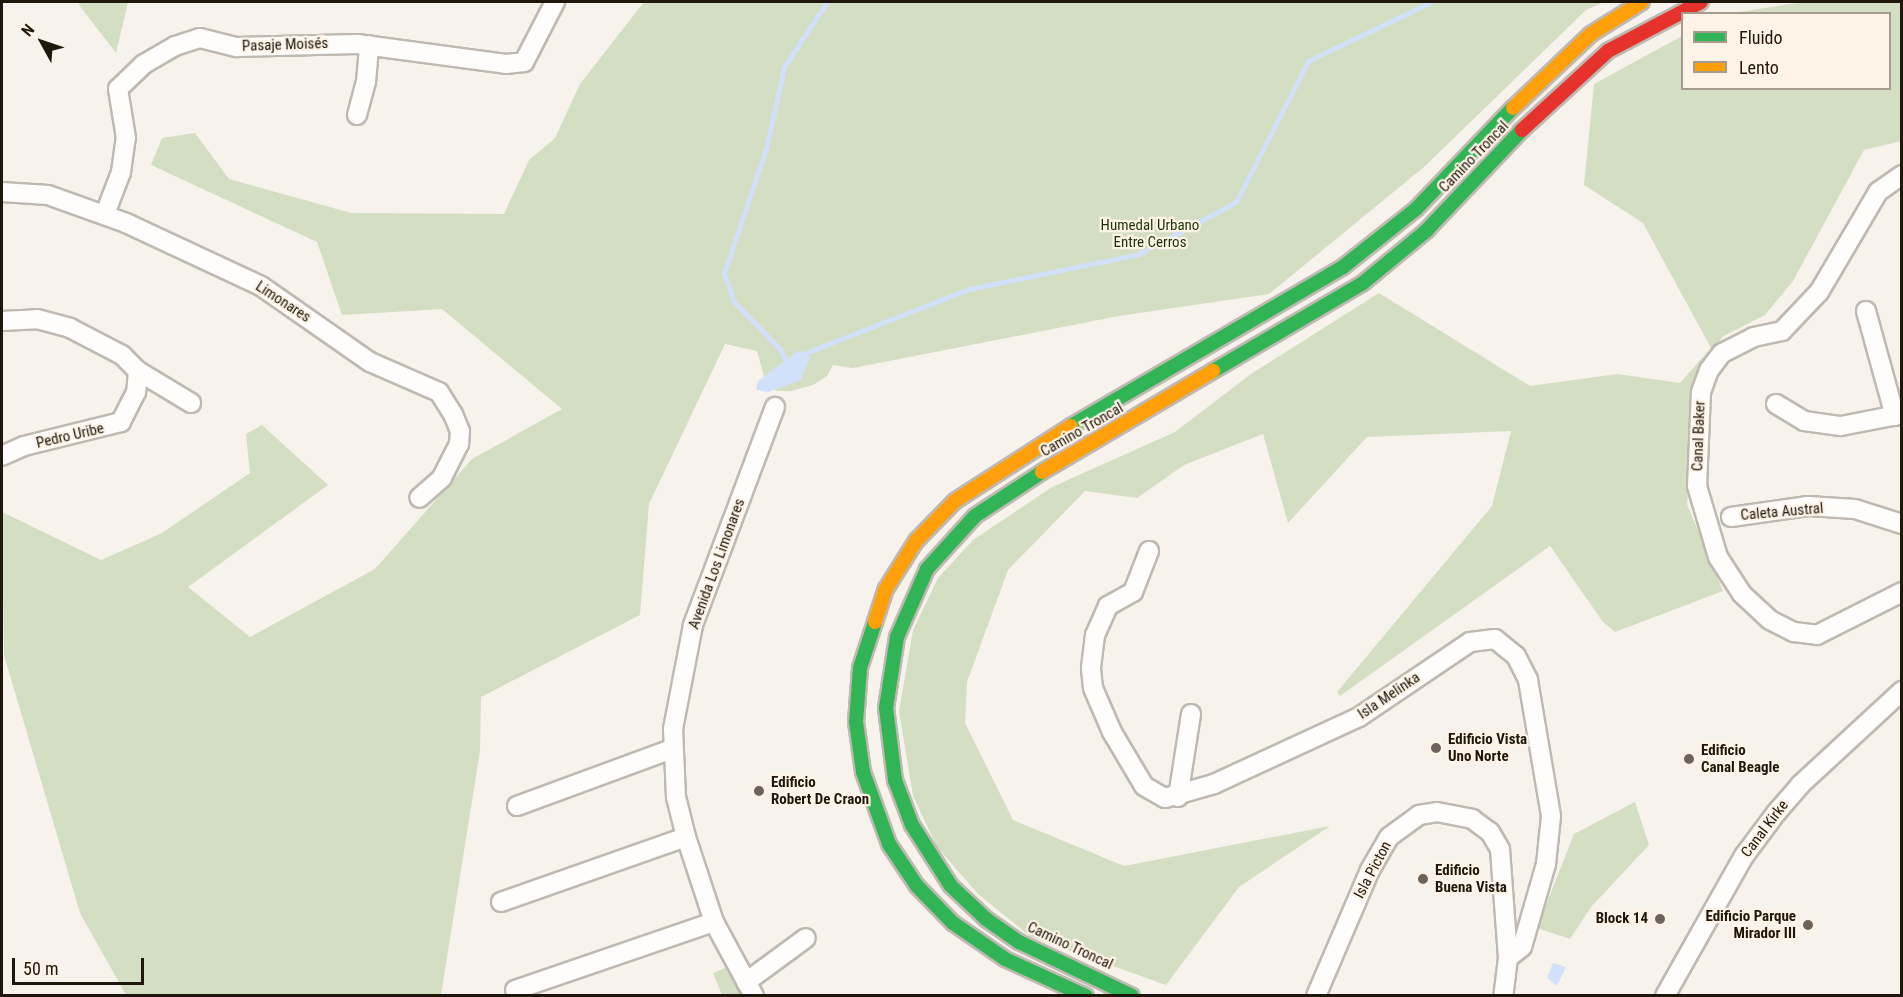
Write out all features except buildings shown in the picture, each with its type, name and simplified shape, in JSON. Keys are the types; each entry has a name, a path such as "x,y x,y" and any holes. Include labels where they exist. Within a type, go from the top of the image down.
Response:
{"main road":[{"name":"Camino Troncal","path":"1086,996 1005,959 953,923 917,886 889,844 865,781 856,722 862,659 886,589 916,542 955,501 1099,409 1343,267 1416,209 1554,66 1591,34 1642,2"},
{"name":"Camino Troncal","path":"1682,12 1701,2"},
{"name":"Camino Troncal","path":"1132,996 1029,947 986,919 951,886 912,825 890,757 887,692 897,637 927,569 975,516 1017,487 1364,283 1426,231 1525,128 1608,51 1681,13"}],"street":[{"name":"Pasaje Moisés","path":"105,214 121,172 126,138 118,89 144,64 175,46 200,38 237,46 306,42 369,45 507,64 524,62 555,2"},
{"path":"357,115 366,82 369,45"},
{"name":"Canal Baker","path":"1902,176 1878,192 1819,292 1782,331 1754,337 1722,353 1709,370 1701,392 1697,486 1718,557 1742,594 1770,620 1794,632 1817,635 1902,592"},
{"name":"Limonares","path":"2,192 48,195 105,214 261,286 370,362 439,393 453,414 459,444 441,478 419,498"},
{"path":"1776,404 1804,421 1840,426 1898,415 1866,310"},
{"path":"2,321 37,319 70,328 122,356 138,371 191,403"},
{"name":"Pedro Uribe","path":"2,456 24,446 122,422 136,392 138,371"},
{"name":"Avenida Los Limonares","path":"750,989 714,922 686,837 676,797 672,749 693,625 776,408"},
{"name":"Caleta Austral","path":"1731,517 1808,506 1856,509 1902,524"},
{"path":"1149,551 1133,592 1108,606 1095,635 1093,688 1112,732 1144,786 1154,795 1178,797 1191,714"},
{"name":"Isla Melinka","path":"1178,797 1359,717 1470,642 1495,639 1516,656 1528,680 1551,816 1546,864 1522,947 1508,958"},
{"name":"Canal Kirke","path":"1665,996 1744,856 1776,813 1800,785 1902,692"},
{"path":"517,806 672,749"},
{"name":"Isla Picton","path":"1316,996 1370,870 1389,837 1419,815 1437,812 1472,819 1490,832 1500,849 1508,958 1503,996"},
{"path":"501,902 686,837"},
{"path":"515,990 714,922"},
{"path":"750,989 806,938"}],"green space":[{"path":"80,2 128,2 116,53 79,5"},
{"name":"Humedal Urbano Entre Cerros","path":"644,2 1604,2 1586,10 1424,167 1269,294 1119,316 853,368 833,365 827,376 813,385 791,391 777,391 766,384 757,351 725,344 649,504 640,615 481,697 480,751 441,995 126,995 80,913 4,655 2,512 101,560 162,533 250,473 246,434 262,425 328,485 188,587 250,637 375,569 472,459 562,409 442,309 342,315 317,242 151,165 162,138 195,133 229,179 351,213 504,214 529,160 555,138 580,84"},
{"path":"1802,2 1901,2 1901,141 1864,150 1793,281 1765,315 1722,337 1696,390 1687,504 1723,591 1615,632 1603,622 1550,546 1340,696 1337,692 1492,506 1511,431 1367,437 1288,523 1263,434 1184,465 1137,498 1085,491 1008,570 967,682 965,723 1013,820 1124,866 1330,826 1239,887 1166,985 1031,937 978,894 937,847 913,796 899,711 913,630 938,578 973,540 1052,487 1175,432 1251,374 1379,293 1530,386 1617,374 1680,383 1711,348 1643,223 1584,185 1594,84 1681,37 1681,90 1891,90 1891,12 1740,12"},
{"path":"1635,802 1649,845 1591,907 1570,939 1537,928 1574,834"},
{"path":"729,966 740,995 722,995 713,973"}],"water":[{"path":"798,351 808,352 810,357 801,380 768,392 756,390 758,381"},
{"path":"1553,963 1566,967 1557,986 1547,978"}],"waterway":[{"path":"788,364 780,349 734,302 724,273 766,149 784,67 827,2"},
{"path":"808,352 969,289 1139,254 1236,202 1308,61 1431,2"}],"traffic: fast":[{"path":"1071,426 1343,267 1416,209 1513,108"},
{"path":"1213,371 1363,283 1426,231 1522,130"},
{"path":"1042,472 975,516 927,569 897,637 886,708 895,780 912,825 951,886 986,919 1019,942 1132,996"},
{"path":"875,622 860,668 856,722 863,772 889,844 917,886 953,923 1005,959 1086,996"}],"traffic: slow":[{"path":"1513,108 1591,34 1642,2"},
{"path":"1042,472 1213,371"},
{"path":"875,622 886,589 916,541 955,501 1071,426"}],"traffic: jam":[{"path":"1682,12 1701,2"},
{"path":"1522,130 1608,51 1681,13"}],"place":[{"name":"Edificio Vista Uno Norte","path":"1436,748"},
{"name":"Edificio Canal Beagle","path":"1689,759"},
{"name":"Edificio Robert De Craon","path":"759,791"},
{"name":"Edificio Buena Vista","path":"1423,879"},
{"name":"Block 14","path":"1660,919"},
{"name":"Edificio Parque Mirador III","path":"1808,925"}]}
